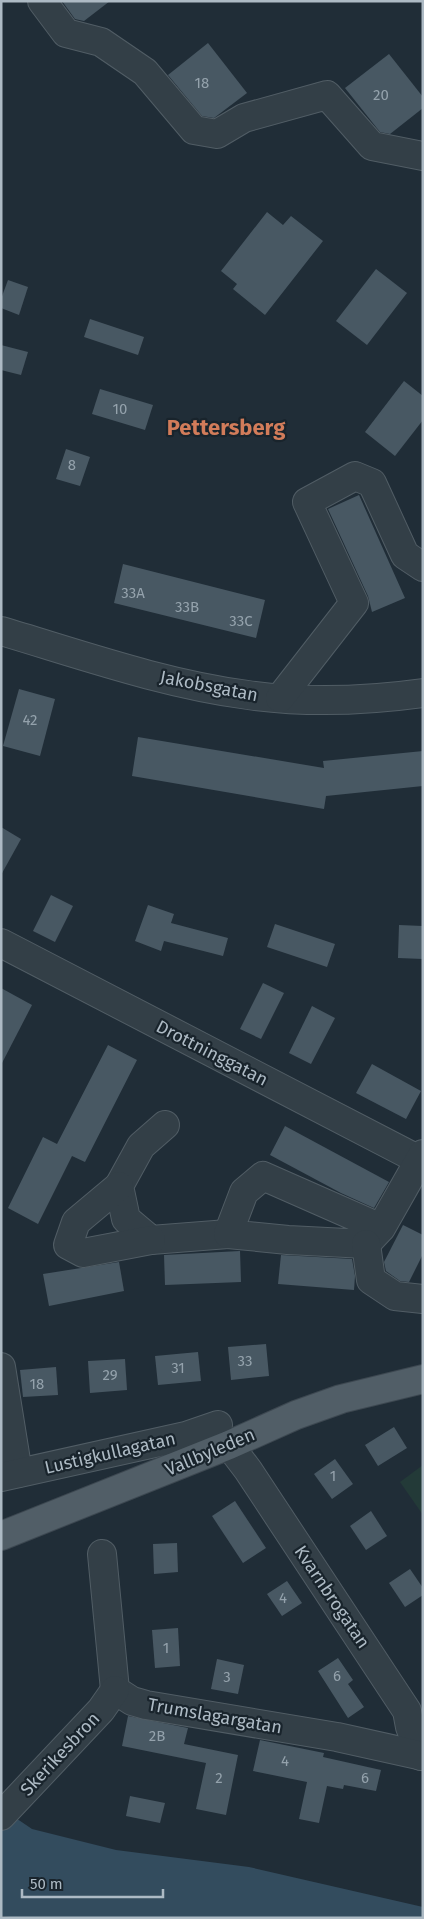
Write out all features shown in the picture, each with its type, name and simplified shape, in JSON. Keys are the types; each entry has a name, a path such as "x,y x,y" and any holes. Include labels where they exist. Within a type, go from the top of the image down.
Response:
{"main road":[{"name":"Vallbyleden","path":"1,1536 223,1435 296,1415 341,1399 423,1379"}],"street":[{"path":"42,1 66,33 101,42 145,72 194,130 217,134 244,118 327,96 372,146 423,156"},
{"path":"280,698 354,603 307,502 355,476 372,484 405,555 423,567"},
{"name":"Jakobsgatan","path":"1,631 180,683 248,695 308,701 384,699 423,693"},
{"name":"Drottninggatan","path":"1,943 422,1159"},
{"path":"165,1125 140,1146 119,1186 76,1222 68,1245 83,1253 151,1240 228,1234 288,1240 373,1236"},
{"path":"422,1159 373,1236 371,1280 395,1296 423,1299"},
{"path":"228,1234 244,1192 263,1176 373,1236"},
{"path":"119,1186 126,1219 151,1240"},
{"path":"1,1367 10,1475"},
{"name":"Lustigkullagatan","path":"10,1475 186,1436 223,1435"},
{"name":"Kvarnbrogatan","path":"223,1435 382,1672 406,1712 410,1728 422,1756"},
{"path":"102,1554 115,1690"},
{"name":"Trumslagargatan","path":"115,1690 132,1701 146,1705 337,1737 422,1756"},
{"name":"Skerikesbron","path":"7,1810 101,1710 115,1690"}],"green space":[{"path":"423,1465 423,1515 400,1482"}],"water":[{"path":"1,1808 32,1829 116,1850 249,1867 423,1907 423,1918 19,1918 1,1916"}],"building":[{"path":"62,1 110,1 84,21 75,19"},
{"path":"208,43 247,93 214,118 202,116 168,75"},
{"path":"389,54 423,97 423,108 390,134 380,132 345,88"},
{"path":"267,212 283,225 291,216 323,241 265,315 233,289 237,284 221,271"},
{"path":"376,269 407,293 367,345 336,321"},
{"path":"8,280 28,287 19,315 1,308 1,299"},
{"path":"90,319 144,337 138,355 84,337"},
{"path":"1,345 28,352 21,375 1,370"},
{"path":"404,381 423,396 423,420 395,456 365,432"},
{"path":"100,389 153,405 145,430 92,414"},
{"path":"66,449 90,457 80,486 56,479"},
{"path":"359,495 405,598 372,612 368,596 328,509"},
{"path":"123,564 265,600 256,638 114,603"},
{"path":"19,689 55,699 40,756 3,746"},
{"path":"138,737 324,768 323,761 423,751 423,786 326,796 324,809 132,776"},
{"path":"1,827 21,839 1,875"},
{"path":"51,895 73,906 55,942 33,931"},
{"path":"148,905 174,914 171,923 228,938 223,956 164,941 161,951 135,941"},
{"path":"275,924 335,944 327,967 267,947"},
{"path":"399,925 423,926 423,959 398,958"},
{"path":"263,983 284,993 261,1039 240,1029"},
{"path":"1,988 32,1005 1,1065"},
{"path":"312,1006 335,1018 311,1064 289,1053"},
{"path":"108,1045 137,1060 85,1162 72,1156 38,1224 8,1208 43,1137 57,1144"},
{"path":"372,1064 421,1091 406,1119 356,1093"},
{"path":"285,1126 389,1182 374,1208 341,1193 270,1155"},
{"path":"403,1225 423,1235 423,1254 409,1282 400,1281 386,1271 384,1262"},
{"path":"240,1251 241,1282 165,1285 164,1255"},
{"path":"281,1255 352,1259 355,1276 354,1290 278,1284"},
{"path":"119,1262 124,1291 49,1306 43,1274"},
{"path":"266,1344 269,1376 231,1380 228,1347"},
{"path":"198,1352 201,1381 158,1385 155,1356"},
{"path":"125,1359 127,1390 90,1393 88,1361"},
{"path":"56,1367 58,1395 23,1397 20,1370"},
{"path":"394,1427 407,1448 378,1466 365,1445"},
{"path":"335,1459 353,1484 332,1499 314,1474"},
{"path":"235,1501 266,1548 243,1563 212,1516"},
{"path":"371,1511 387,1536 366,1550 350,1526"},
{"path":"177,1543 178,1572 154,1574 153,1544"},
{"path":"410,1569 423,1588 423,1595 405,1607 389,1583"},
{"path":"287,1581 302,1603 282,1616 267,1594"},
{"path":"178,1628 180,1666 155,1668 152,1630"},
{"path":"338,1658 353,1680 348,1684 364,1707 348,1718 318,1671"},
{"path":"217,1659 244,1665 238,1694 211,1689"},
{"path":"128,1716 188,1728 184,1744 238,1755 226,1815 196,1809 206,1763 122,1746"},
{"path":"260,1740 324,1753 323,1757 381,1770 376,1791 344,1785 343,1789 327,1786 319,1823 299,1819 307,1782 253,1771"},
{"path":"130,1796 165,1803 160,1823 126,1816"}],"district":[{"name":"Pettersberg","path":"226,427"}]}
